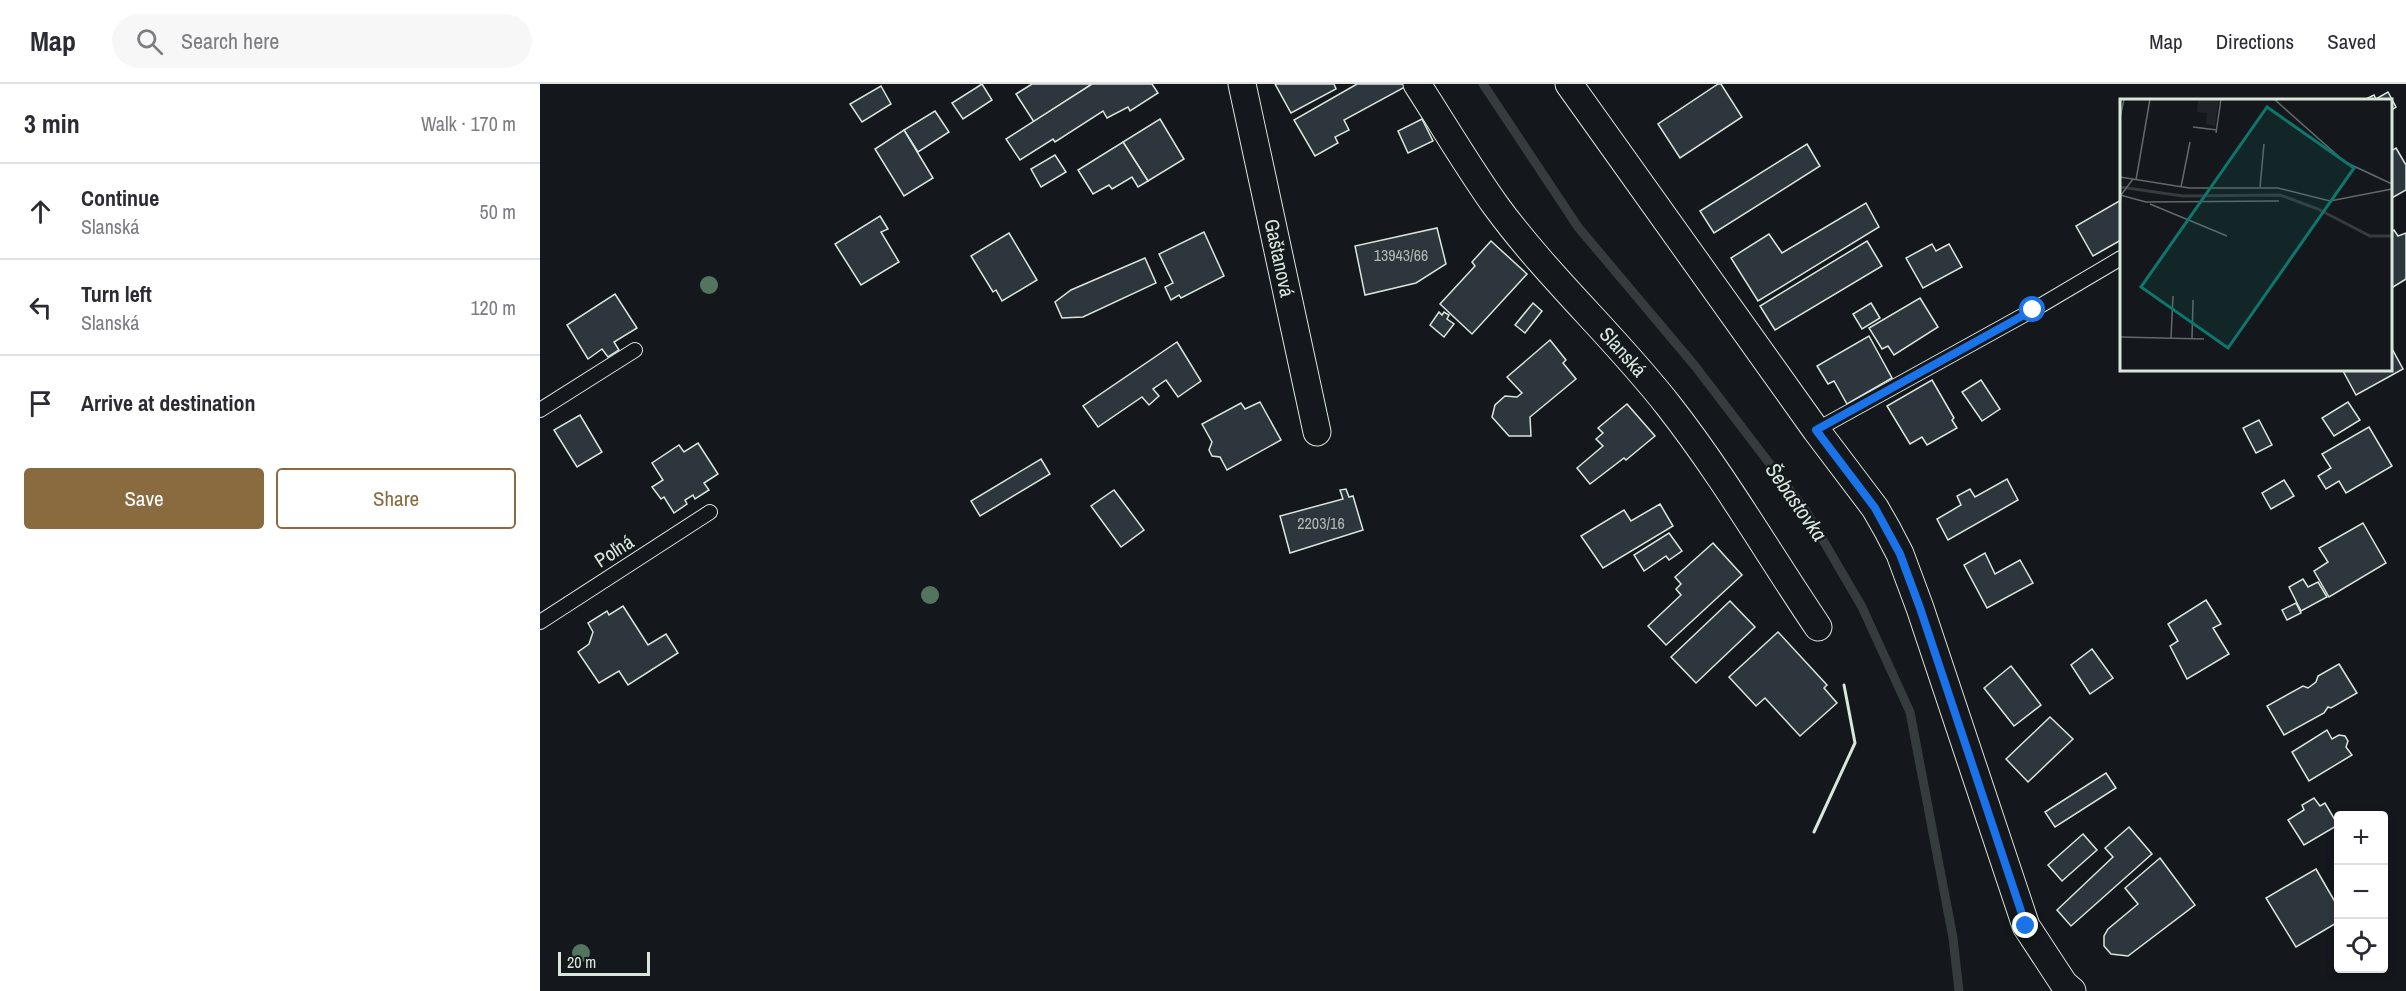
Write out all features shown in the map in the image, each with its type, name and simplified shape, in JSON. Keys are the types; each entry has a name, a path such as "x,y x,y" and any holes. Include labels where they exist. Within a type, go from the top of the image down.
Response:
{"street":[{"name":"Gaštanová","path":"1242,84 1317,432"},
{"name":"Slanská","path":"1417,84 1496,206 1537,257 1620,347 1669,406 1725,485 1818,627"},
{"path":"1569,84 1816,430 1875,508 1900,554 1924,619 2026,926 2064,984 2072,991"}],"lane":[{"path":"1816,430 2033,310 2120,259"},
{"path":"540,410 635,350"},
{"name":"Poľná","path":"540,622 710,512"}],"building":[{"path":"982,84 992,100 963,119 952,103"},
{"path":"1032,84 1092,84 1034,122 1016,94"},
{"path":"1092,84 1152,84 1158,93 1130,111 1128,107 1107,118 1103,111 1055,142 1053,139 1020,160 1006,139"},
{"path":"1275,84 1334,84 1336,89 1291,113"},
{"path":"1357,84 1404,84 1405,87 1344,120 1349,130 1335,137 1338,143 1315,156 1294,120"},
{"path":"1721,84 1742,117 1680,158 1658,124"},
{"path":"881,86 891,104 862,122 850,104"},
{"path":"2388,92 2396,107 2391,110 2391,99 2376,99"},
{"path":"935,111 949,132 918,152 904,130"},
{"path":"1160,119 1184,159 1148,181 1123,142"},
{"path":"1422,119 1433,141 1408,153 1398,131"},
{"path":"904,130 933,178 904,196 875,149"},
{"path":"1123,142 1148,181 1138,187 1132,177 1112,189 1109,185 1093,194 1078,170"},
{"path":"1807,144 1820,166 1714,233 1700,211"},
{"path":"2396,148 2406,165 2406,190 2391,198 2391,151"},
{"path":"1055,155 1066,172 1041,187 1031,169"},
{"path":"2120,201 2120,241 2093,256 2076,226"},
{"path":"1866,203 1879,227 1758,301 1731,258 1769,234 1782,253"},
{"path":"880,216 888,229 881,232 899,262 861,285 835,244"},
{"path":"1437,228 1446,264 1416,283 1365,295 1355,246"},
{"path":"2394,230 2398,236 2406,233 2406,279 2391,288 2391,232"},
{"path":"1204,232 1224,276 1181,298 1179,295 1171,300 1165,287 1173,283 1159,254"},
{"path":"1009,233 1037,280 1002,301 996,290 993,292 971,256"},
{"path":"1491,241 1527,274 1472,334 1440,304 1475,266 1472,262"},
{"path":"1867,241 1882,266 1775,330 1760,306"},
{"path":"1932,244 1936,251 1949,244 1962,267 1923,288 1906,258"},
{"path":"1145,258 1156,283 1083,317 1062,318 1055,302 1071,290"},
{"path":"615,294 637,328 614,342 619,350 608,357 602,349 588,359 567,325"},
{"path":"1920,298 1938,327 1894,355 1888,346 1882,349 1869,328"},
{"path":"1533,303 1542,311 1525,333 1515,325"},
{"path":"1871,303 1880,318 1862,329 1853,314"},
{"path":"1439,312 1442,315 1444,312 1449,315 1447,319 1454,324 1444,337 1430,325"},
{"path":"1869,336 1892,378 1847,404 1834,381 1828,384 1817,366"},
{"path":"1550,340 1566,360 1563,363 1576,379 1530,417 1531,436 1509,436 1492,417 1495,405 1505,396 1517,397 1522,393 1507,377"},
{"path":"1177,342 1201,381 1178,397 1166,380 1153,389 1159,396 1149,405 1142,397 1098,427 1083,406"},
{"path":"2391,347 2403,369 2356,395 2343,370 2391,370"},
{"path":"1932,380 1954,418 1952,420 1957,428 1927,445 1922,437 1910,444 1887,406"},
{"path":"1981,380 2000,409 1982,421 1962,392"},
{"path":"1260,402 1281,440 1227,470 1220,457 1212,456 1209,450 1212,442 1202,424 1241,403 1245,409"},
{"path":"2348,402 2360,420 2334,436 2322,418"},
{"path":"1627,404 1655,436 1626,460 1624,458 1590,484 1577,468 1603,446 1596,439 1603,433 1598,428"},
{"path":"580,415 602,452 577,467 554,430"},
{"path":"2259,420 2272,445 2256,453 2243,428"},
{"path":"2369,427 2392,466 2346,493 2339,481 2326,489 2318,476 2331,468 2322,454"},
{"path":"698,443 718,474 704,483 709,490 695,499 693,495 685,500 687,504 674,513 664,497 661,499 652,487 663,480 652,463 679,445 684,452"},
{"path":"1041,459 1050,474 980,516 971,501"},
{"path":"2007,479 2018,500 1948,540 1937,519 1961,505 1957,496 1970,489 1975,497"},
{"path":"2284,480 2294,496 2271,509 2262,493"},
{"path":"1346,489 1349,497 1353,496 1363,530 1290,553 1280,516 1343,499 1340,490"},
{"path":"1114,490 1144,530 1121,547 1091,506"},
{"path":"1660,504 1673,526 1603,568 1581,536 1624,510 1631,521"},
{"path":"2363,523 2386,563 2329,597 2314,571 2328,562 2319,548"},
{"path":"1669,533 1682,551 1669,560 1666,556 1644,571 1634,555"},
{"path":"1713,543 1742,575 1666,645 1648,626 1681,595 1676,589 1681,584 1675,577"},
{"path":"1985,553 1995,574 2020,560 2033,583 1987,608 1964,565"},
{"path":"2303,579 2308,587 2318,582 2327,597 2301,611 2289,587"},
{"path":"2206,600 2221,624 2213,628 2229,654 2187,679 2170,646 2178,641 2168,624"},
{"path":"1730,601 1755,627 1696,683 1671,657"},
{"path":"2296,603 2301,613 2287,620 2282,610"},
{"path":"623,606 648,645 666,634 678,653 628,685 619,671 599,683 578,652 589,644 593,632 588,623 607,611 609,615"},
{"path":"1778,632 1827,685 1824,688 1837,703 1800,736 1765,698 1756,706 1729,677"},
{"path":"2092,649 2113,678 2090,694 2071,665"},
{"path":"2339,664 2357,693 2331,708 2328,707 2324,713 2284,735 2267,706 2303,686 2308,688 2316,682 2318,676"},
{"path":"2011,666 2041,705 2014,726 1984,688"},
{"path":"2050,717 2073,739 2028,782 2006,759"},
{"path":"2327,730 2332,739 2339,735 2345,736 2348,741 2346,747 2352,755 2309,781 2292,752"},
{"path":"2106,773 2116,788 2055,827 2045,812"},
{"path":"2314,798 2320,806 2325,803 2334,818 2334,827 2304,845 2288,820 2304,810 2302,805"},
{"path":"2129,827 2152,854 2071,926 2057,910 2113,857 2105,848"},
{"path":"2083,834 2097,850 2062,881 2048,865"},
{"path":"2160,858 2195,905 2128,956 2111,954 2104,946 2104,936 2108,929 2138,904 2125,888"},
{"path":"2316,869 2334,900 2334,924 2296,947 2266,898"}],"waterway":[{"name":"Šebastovka","path":"1483,84 1578,227 1695,366 1806,511 1862,607 1910,712 1953,938 1959,991"}],"wall":[{"path":"1814,832 1855,743 1844,685"}],"route":[{"path":"2026,926 1900,554 1875,508 1816,430 2033,310"}]}
